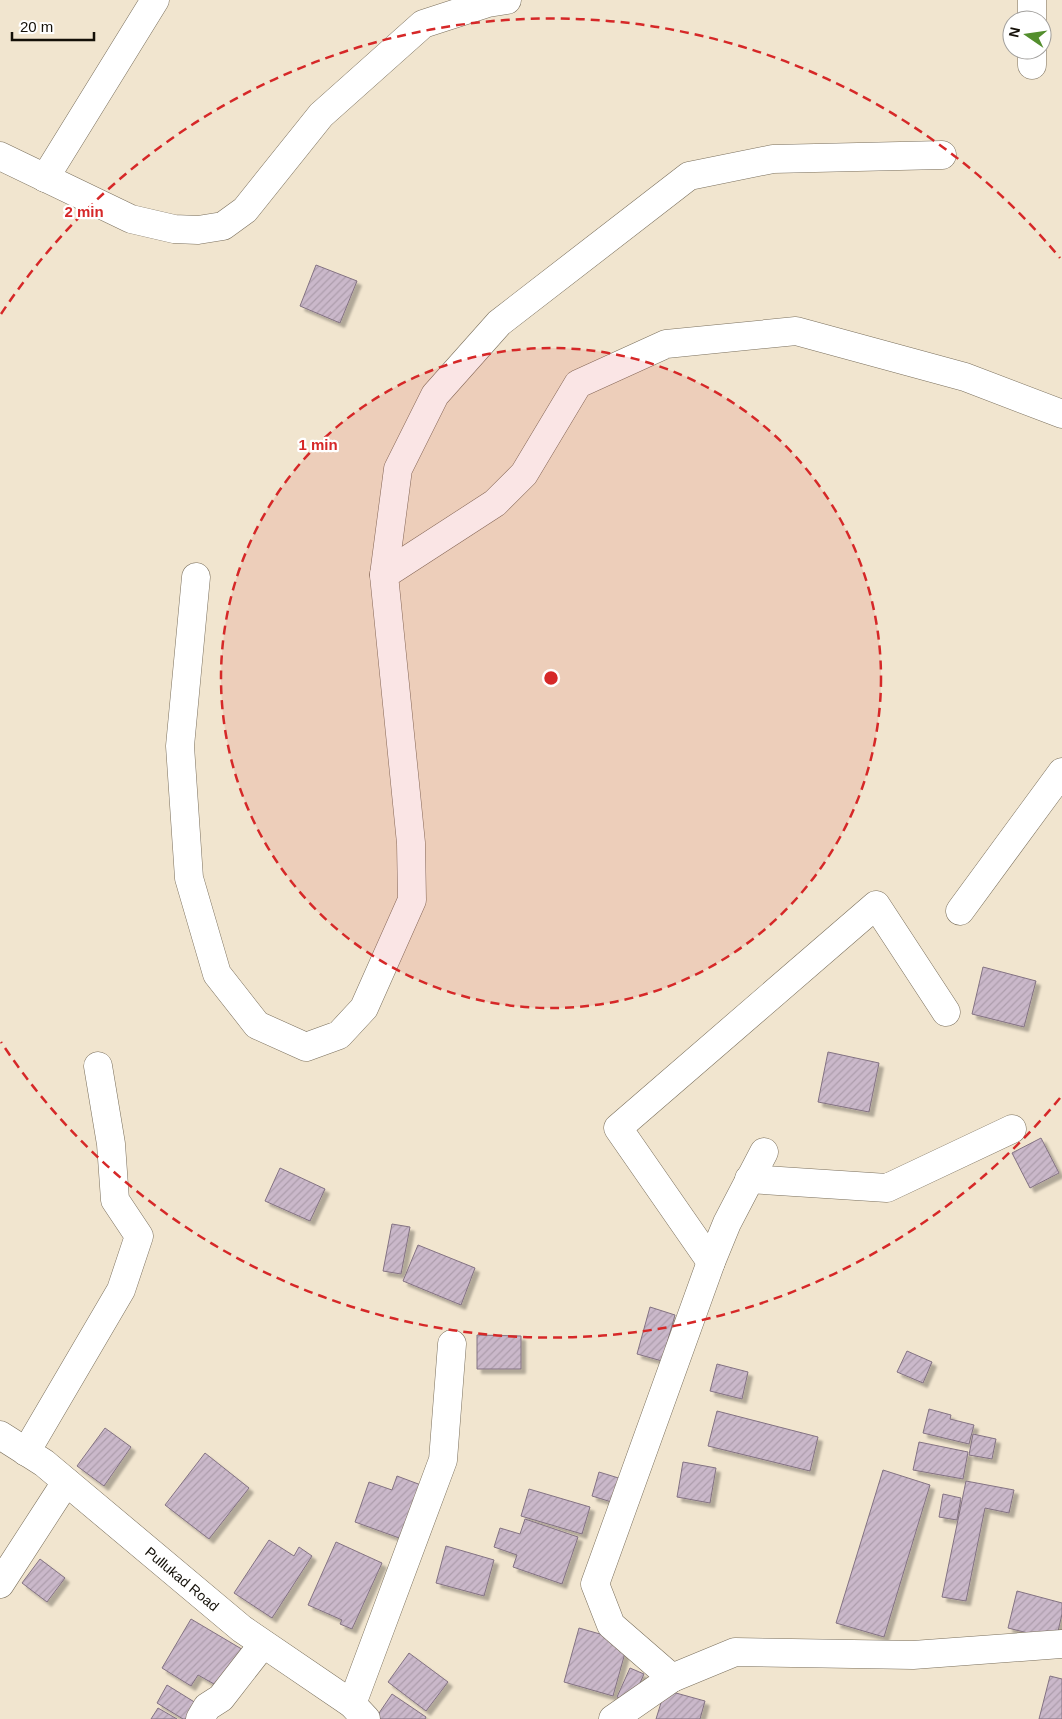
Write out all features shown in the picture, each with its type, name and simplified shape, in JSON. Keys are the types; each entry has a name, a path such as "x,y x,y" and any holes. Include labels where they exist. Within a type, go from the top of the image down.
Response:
{"street":[{"path":"45,178 155,0"},
{"path":"0,156 131,219 174,229 198,230 223,226 245,210 321,115 423,24 488,3 507,0"},
{"path":"196,577 180,746 189,878 217,974 258,1025 306,1047 340,1035 364,1008 412,900 412,843 384,575 398,469 435,395 499,323 690,176 773,159 942,154"},
{"path":"384,575 495,503 524,474 578,384 666,344 796,331 965,377 1062,414"},
{"path":"960,911 1062,772"},
{"path":"711,1262 618,1128 876,905 946,1012"},
{"path":"26,1452 121,1290 139,1236 115,1200 111,1144 98,1066"},
{"path":"749,1179 887,1188 1012,1129"},
{"path":"672,1678 611,1625 595,1584 711,1262 727,1223 764,1152"},
{"path":"359,1712 443,1460 452,1344"},
{"name":"Pullukad Road","path":"0,1435 44,1464 242,1629 359,1712"},
{"path":"0,1584 66,1482"},
{"path":"200,1719 207,1707 221,1698 263,1644"},
{"path":"613,1719 672,1678 735,1652 913,1655 1062,1644"}],"building":[{"path":"316,265 357,281 340,323 300,306"},
{"path":"983,967 1036,981 1024,1027 972,1014"},
{"path":"828,1052 879,1063 869,1112 818,1102"},
{"path":"1041,1138 1059,1173 1030,1188 1012,1153"},
{"path":"280,1168 325,1189 310,1221 265,1201"},
{"path":"392,1224 410,1227 401,1274 383,1271"},
{"path":"418,1245 475,1268 461,1305 403,1281"},
{"path":"650,1307 675,1315 662,1361 637,1354"},
{"path":"477,1335 521,1336 521,1369 477,1369"},
{"path":"907,1351 932,1362 923,1383 897,1372"},
{"path":"717,1364 748,1372 742,1399 710,1391"},
{"path":"929,1409 951,1415 950,1419 974,1425 969,1444 923,1433"},
{"path":"717,1411 818,1437 810,1471 708,1446"},
{"path":"105,1428 131,1447 104,1486 77,1466"},
{"path":"973,1434 996,1439 992,1459 969,1455"},
{"path":"919,1442 968,1452 963,1479 913,1470"},
{"path":"205,1453 249,1488 209,1539 165,1505"},
{"path":"683,1462 716,1468 710,1503 677,1497"},
{"path":"883,1470 930,1485 884,1637 836,1623"},
{"path":"599,1472 625,1480 618,1504 592,1496"},
{"path":"397,1476 421,1485 402,1539 355,1522 369,1482 392,1490"},
{"path":"966,1481 1014,1490 1009,1513 985,1508 966,1601 942,1597"},
{"path":"529,1489 590,1507 582,1534 521,1516"},
{"path":"943,1494 961,1498 957,1520 939,1517"},
{"path":"525,1519 578,1537 562,1584 513,1567 517,1555 494,1547 500,1528 520,1534"},
{"path":"269,1540 294,1556 299,1547 312,1556 272,1618 234,1593"},
{"path":"336,1542 382,1563 352,1629 340,1624 342,1620 308,1605"},
{"path":"446,1546 494,1560 484,1596 436,1583"},
{"path":"40,1559 65,1578 47,1602 22,1583"},
{"path":"1017,1591 1062,1603 1062,1614 1056,1640 1008,1628"},
{"path":"191,1619 245,1651 223,1689 198,1675 191,1686 162,1668"},
{"path":"579,1628 628,1642 613,1696 564,1682"},
{"path":"409,1653 448,1682 426,1711 388,1682"},
{"path":"630,1668 644,1674 631,1703 617,1697"},
{"path":"1050,1676 1062,1679 1062,1719 1039,1719"},
{"path":"167,1685 204,1708 197,1719 183,1719 157,1703"},
{"path":"665,1690 705,1701 700,1719 656,1719"},
{"path":"392,1694 426,1717 425,1719 375,1719"},
{"path":"158,1708 177,1719 151,1719"}]}
